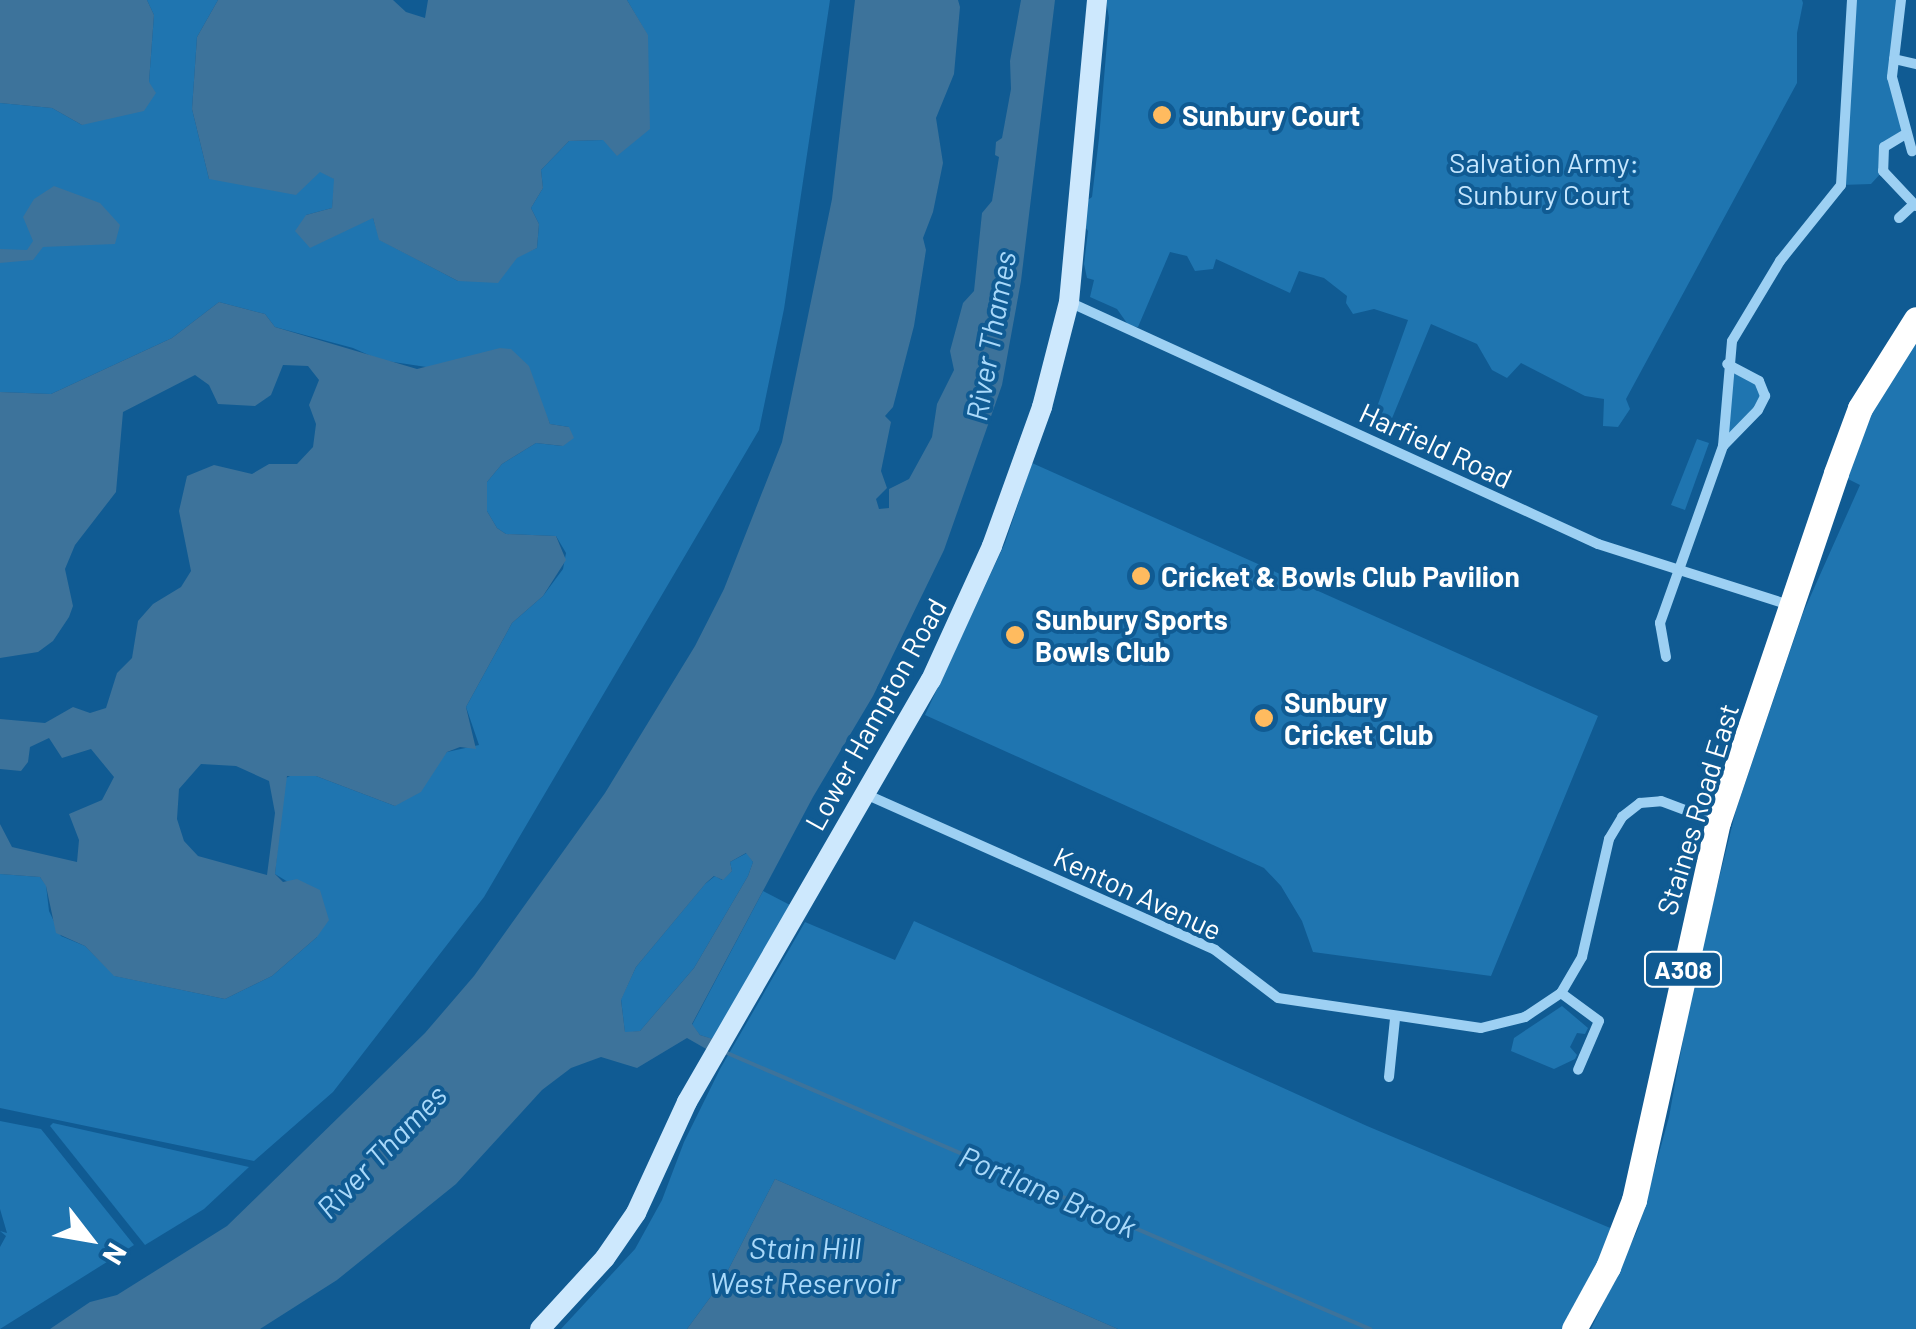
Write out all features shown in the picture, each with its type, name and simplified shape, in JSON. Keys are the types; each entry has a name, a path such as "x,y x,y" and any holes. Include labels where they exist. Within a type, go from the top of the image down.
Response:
{"highway":[{"name":"Staines Road East","path":"1574,1329 1608,1267 1634,1200 1718,822 1860,408 1916,320"}],"street":[{"name":"Lower Hampton Road","path":"540,1329 605,1258 630,1222 676,1123 931,680 992,546 1042,407 1069,302 1096,0"},
{"path":"1666,657 1660,623 1723,446 1727,364 1732,341 1753,299 1841,186 1852,0"},
{"path":"1901,0 1892,77 1904,134 1912,151"},
{"path":"1894,59 1916,64"},
{"path":"1899,218 1914,206 1883,171 1884,146 1904,134"},
{"name":"Harfield Road","path":"1069,302 1523,511 1677,572 1793,606"},
{"path":"1723,446 1758,410 1765,396 1759,381 1727,364"},
{"name":"Kenton Avenue","path":"863,793 1215,950 1278,998 1395,1018 1502,1026 1525,1017 1561,993"},
{"path":"1578,1070 1599,1021 1561,993 1582,957 1609,839 1622,816 1640,803 1661,801 1718,822"},
{"path":"1389,1077 1395,1018"}],"green space":[{"path":"147,0 218,0 197,37 192,109 209,179 320,171 335,179 332,208 306,215 373,218 380,240 458,281 537,248 539,224 531,208 543,188 541,170 569,141 603,140 648,36 627,0 830,0 784,309 759,430 484,897 333,1092 254,1161 0,1108 0,874 40,877 61,936 85,946 115,976 225,999 272,976 317,937 288,882 275,874 284,779 294,774 316,776 395,806 447,752 479,745 466,707 512,623 543,596 563,569 566,553 556,536 506,534 497,528 487,511 487,482 502,464 536,443 562,446 569,427 550,424 541,403 433,368 380,360 353,348 275,327 265,314 219,302 172,338 51,394 0,392 0,103 52,108 82,125 149,82 154,15"},
{"name":"Salvation Army: Sunbury Court","path":"1106,0 1803,3 1797,33 1797,83 1626,399 1630,409 1618,427 1603,426 1604,399 1585,396 1521,363 1507,378 1492,370 1477,344 1431,324 1388,428 1372,421 1408,320 1374,309 1353,314 1346,303 1347,296 1324,278 1299,271 1290,293 1216,259 1213,269 1195,271 1187,256 1170,252 1138,327 1129,326 1117,309 1090,297 1094,280 1087,278 1084,264 1088,231 1083,224 1085,202 1092,197 1099,138 1109,18"},
{"path":"1852,0 1901,0 1892,77 1904,135 1884,146 1883,171 1871,184 1841,185"},
{"path":"1916,319 1916,1329 1591,1329 1638,1229 1669,1117 1694,980 1736,810 1803,613 1860,485 1836,473"},
{"path":"1727,364 1759,381 1765,396 1723,446"},
{"path":"1697,439 1709,443 1685,510 1671,505"},
{"name":"Sunbury Cricket Club","path":"1032,463 1598,716 1491,976 1313,952 1302,921 1281,886 1264,868 925,715 1005,543"},
{"path":"747,853 753,862 748,876 694,968 640,1031 625,1033 621,999 636,967 705,884 715,876 722,880 732,871 730,862"},
{"path":"763,891 792,906 712,1039 700,1035 692,1025"},
{"path":"914,921 1367,1126 1615,1230 1562,1329 1118,1329 775,1179 723,1280 687,1329 561,1329 635,1249 662,1200 684,1142 720,1069 805,922 895,960"},
{"path":"1562,1006 1588,1028 1585,1034 1577,1033 1570,1047 1577,1055 1575,1059 1554,1069 1511,1051 1514,1038"},
{"path":"0,1121 41,1129 134,1245 0,1329 0,1247 6,1236 0,1231 7,1233 0,1209"},
{"path":"53,1123 249,1167 204,1209 145,1245 50,1126"}],"water":[{"path":"0,0 147,0 154,15 149,82 156,93 144,111 82,125 52,108 0,103"},
{"path":"218,0 393,0 406,12 425,18 428,0 627,0 648,35 650,129 617,156 603,140 569,141 541,170 543,188 531,208 539,224 537,248 517,258 498,283 458,281 379,240 373,218 310,248 295,231 306,215 332,208 334,179 320,172 296,195 209,179 192,109 197,37"},
{"name":"River Thames","path":"855,0 958,0 954,74 936,118 943,163 923,238 926,250 914,326 893,407 885,416 891,422 881,471 887,488 876,499 879,509 889,508 889,489 909,479 932,437 937,404 954,370 950,351 963,303 974,291 982,213 992,201 999,157 995,155 996,142 1002,138 1011,89 1010,61 1021,0 1055,0 1021,281 1002,385 944,550 873,696 813,797 692,1024 700,1035 713,1039 708,1050 687,1038 637,1068 601,1057 571,1068 542,1090 456,1184 337,1280 260,1329 50,1329 90,1302 117,1295 227,1226 425,1033 474,976 605,793 695,646 724,589 782,442 832,199","holes":["746,853 753,862 694,968 640,1031 625,1032 621,1000 636,967 706,883 714,876 723,880 732,871 730,862"]},
{"path":"54,186 100,203 120,225 115,244 43,247 33,260 0,263 0,249 27,250 33,241 23,217 34,199"},
{"path":"219,302 265,314 275,327 417,369 500,348 511,349 529,366 550,424 569,427 574,438 563,446 536,443 502,464 487,482 487,511 497,528 506,534 556,536 566,560 543,596 512,623 466,707 476,749 460,747 447,752 421,792 395,806 316,776 287,776 275,874 283,882 297,879 320,890 329,920 317,937 272,976 225,999 114,976 85,946 56,933 46,886 40,877 0,874 0,824 12,847 77,862 79,840 69,814 102,800 114,777 91,749 62,758 49,738 30,747 28,762 21,771 0,769 0,719 45,723 73,707 90,713 106,708 117,673 132,658 138,621 153,604 181,587 191,571 179,511 187,476 214,465 252,474 269,464 297,464 313,447 316,424 309,405 319,380 308,366 283,365 271,395 255,406 218,404 209,385 195,375 123,412 116,492 75,545 65,569 73,606 69,617 53,641 38,652 0,658 0,392 51,394 172,338","holes":["201,764 236,766 269,781 275,813 267,875 198,856 184,841 177,819 179,789"]},
{"name":"Stain Hill West Reservoir","path":"775,1179 1118,1329 687,1329 723,1280"}],"waterway":[{"name":"Portlane Brook","path":"727,1053 1370,1329"}],"place":[{"name":"Sunbury Court","path":"1162,115"},
{"name":"Cricket & Bowls Club Pavilion","path":"1141,576"},
{"name":"Sunbury Sports Bowls Club","path":"1015,635"},
{"name":"Sunbury Cricket Club","path":"1264,718"}]}
